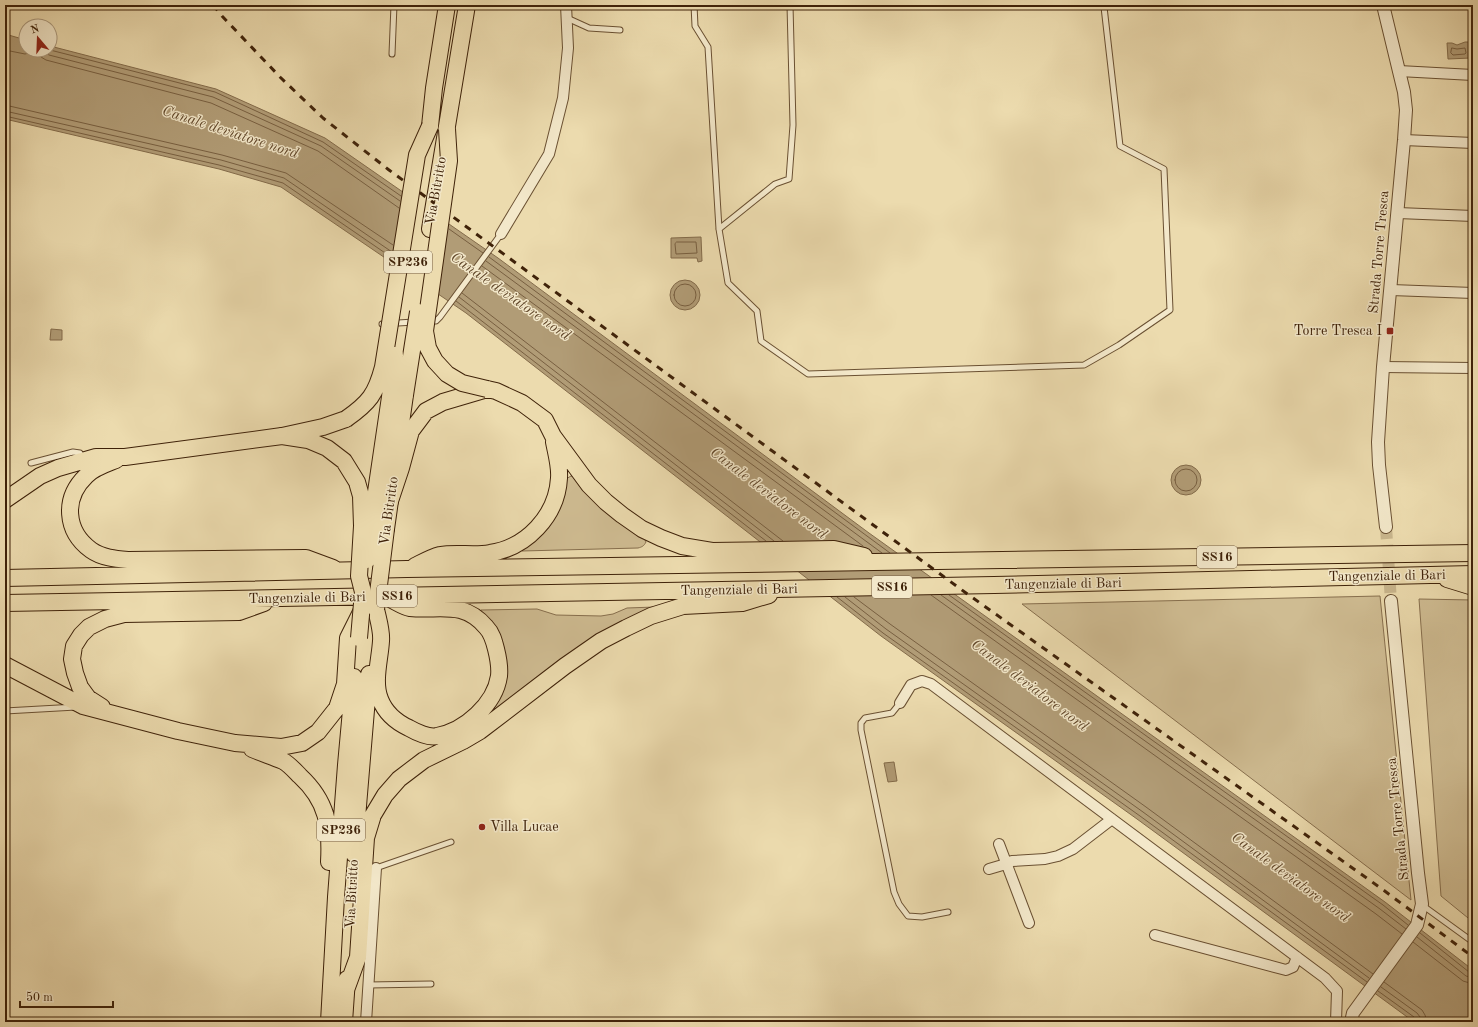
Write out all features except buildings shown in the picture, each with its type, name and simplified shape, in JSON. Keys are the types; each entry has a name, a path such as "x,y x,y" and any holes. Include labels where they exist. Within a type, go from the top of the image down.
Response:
{"main road":[{"name":"Via Bitritto","path":"330,1018 336,897 346,766 366,638 374,605 386,529 408,267 447,5"},
{"name":"Via Bitritto","path":"374,605 363,592 358,576 366,526 397,396 429,236 468,5"},
{"path":"5,500 40,476 84,460 96,457 126,457 282,436 323,427 346,419 360,410 379,385 384,367 408,205 417,155 430,126"},
{"path":"447,129 449,161 425,331 428,348 435,361 447,374 462,383 496,391 522,403 545,420 553,436 589,485 606,502 642,529 682,546 767,557"},
{"path":"389,504 411,431 426,411 443,402 487,389"},
{"path":"282,436 308,440 327,448 344,461 357,482 366,526"},
{"path":"406,569 440,555 489,554 511,548 527,538 539,527 556,496 560,477 553,436"},
{"path":"126,457 102,465 86,475 75,489 69,506 71,523 77,537 92,551 109,558 129,560 306,558 340,571"},
{"name":"Tangenziale di Bari","path":"5,578 340,571 767,557 834,549 884,562 1473,553"},
{"name":"Tangenziale di Bari","path":"5,603 279,598 374,605 789,589 1473,574"},
{"path":"1432,575 1473,587"},
{"path":"346,990 358,957 366,838 373,815 385,796 399,779 424,760 480,731 600,641 626,628 651,616 683,606 742,603 789,589"},
{"path":"112,713 88,698 80,687 75,673 72,659 74,646 88,627 105,619 124,614 239,612 279,598"},
{"path":"374,605 409,608 456,608 471,614 486,627 494,639 496,646 499,658 499,676 494,692 485,707 473,719 454,730 436,736 416,733 398,723 388,712 379,698 377,683 381,640 374,605"},
{"path":"5,665 83,706 178,731 235,743 281,747 302,743 318,732 337,708 345,684 348,638 374,605"},
{"name":"Via Bitritto","path":"344,1022 366,638"},
{"path":"235,743 285,762 312,787 323,806 328,827 329,848 322,952 330,1018"}],"street":[{"path":"501,234 549,154 563,98 568,48 568,18 566,5"},
{"name":"Strada Torre Tresca","path":"1383,5 1404,92 1406,110 1398,213 1383,367 1378,442 1386,527"},
{"path":"1399,71 1473,75"},
{"path":"1404,140 1473,143"},
{"path":"1398,213 1473,216"},
{"path":"1390,290 1473,293"},
{"path":"1383,367 1473,368"},
{"name":"Strada Torre Tresca","path":"1352,1017 1418,925 1422,904 1391,601"},
{"path":"900,703 911,685 922,681 931,684 1325,978 1338,991 1336,1022"},
{"path":"989,869 1012,861 1045,859 1058,856 1073,849 1112,819"},
{"path":"999,844 1029,923"},
{"name":"Via Bitritto","path":"366,1022 376,868"},
{"path":"1155,935 1286,970 1293,967 1297,957"}],"lane":[{"path":"392,54 394,5"},
{"path":"694,5 695,26 708,47 719,229 728,283 757,311 761,341 808,374 1084,365 1119,345 1170,310 1164,169 1120,146 1104,7"},
{"path":"719,229 775,184 789,179 794,125 790,5"},
{"path":"568,18 589,28 620,30"},
{"path":"382,324 436,321 501,234"},
{"path":"31,463 73,452 80,453 84,460"},
{"path":"900,703 892,713 865,718 861,723 861,730 894,892 899,904 908,916 922,917 948,912"},
{"path":"5,711 64,709 83,706"},
{"name":"Via Bitritto","path":"376,868 451,842"},
{"path":"1422,904 1473,942"},
{"path":"368,985 431,984"}],"shaded area":[{"path":"571,476 644,538 646,542 644,545 638,548 522,551 566,479"},
{"path":"1380,596 1411,900 1022,604"},
{"path":"1419,599 1473,600 1473,922 1441,896"},
{"path":"655,607 488,716 496,628 481,610 537,609 556,615 601,616 613,614 627,608"}],"water":[{"name":"Canale deviatore nord","path":"5,34 18,38 18,58 58,58 58,48 216,89 325,138 498,258 869,533 1385,902 1473,970 1473,1022 1414,1022 1137,819 881,636 466,313 281,187 219,169 5,119"},
{"path":"1470,42 1471,58 1448,59 1447,43 1457,45"},
{"path":"701,237 702,261 698,262 697,258 671,258 671,238"},
{"path":"685,280 695,285 700,295 695,305 685,310 675,305 670,295 675,285"},
{"path":"51,329 62,330 62,340 50,340"},
{"path":"1186,465 1197,469 1201,480 1197,491 1186,495 1175,491 1171,480 1175,469"},
{"path":"894,762 897,781 888,782 884,763"}],"pier":[{"path":"404,190 444,219 434,294 392,265"}],"tunnel":[{"path":"1386,527 1391,601"}],"railway":[{"path":"213,5 280,77 323,118 389,170 966,593 1382,889 1473,957"}],"place":[{"name":"Torre Tresca I","path":"1390,331"},
{"name":"Villa Lucae","path":"482,827"}]}
